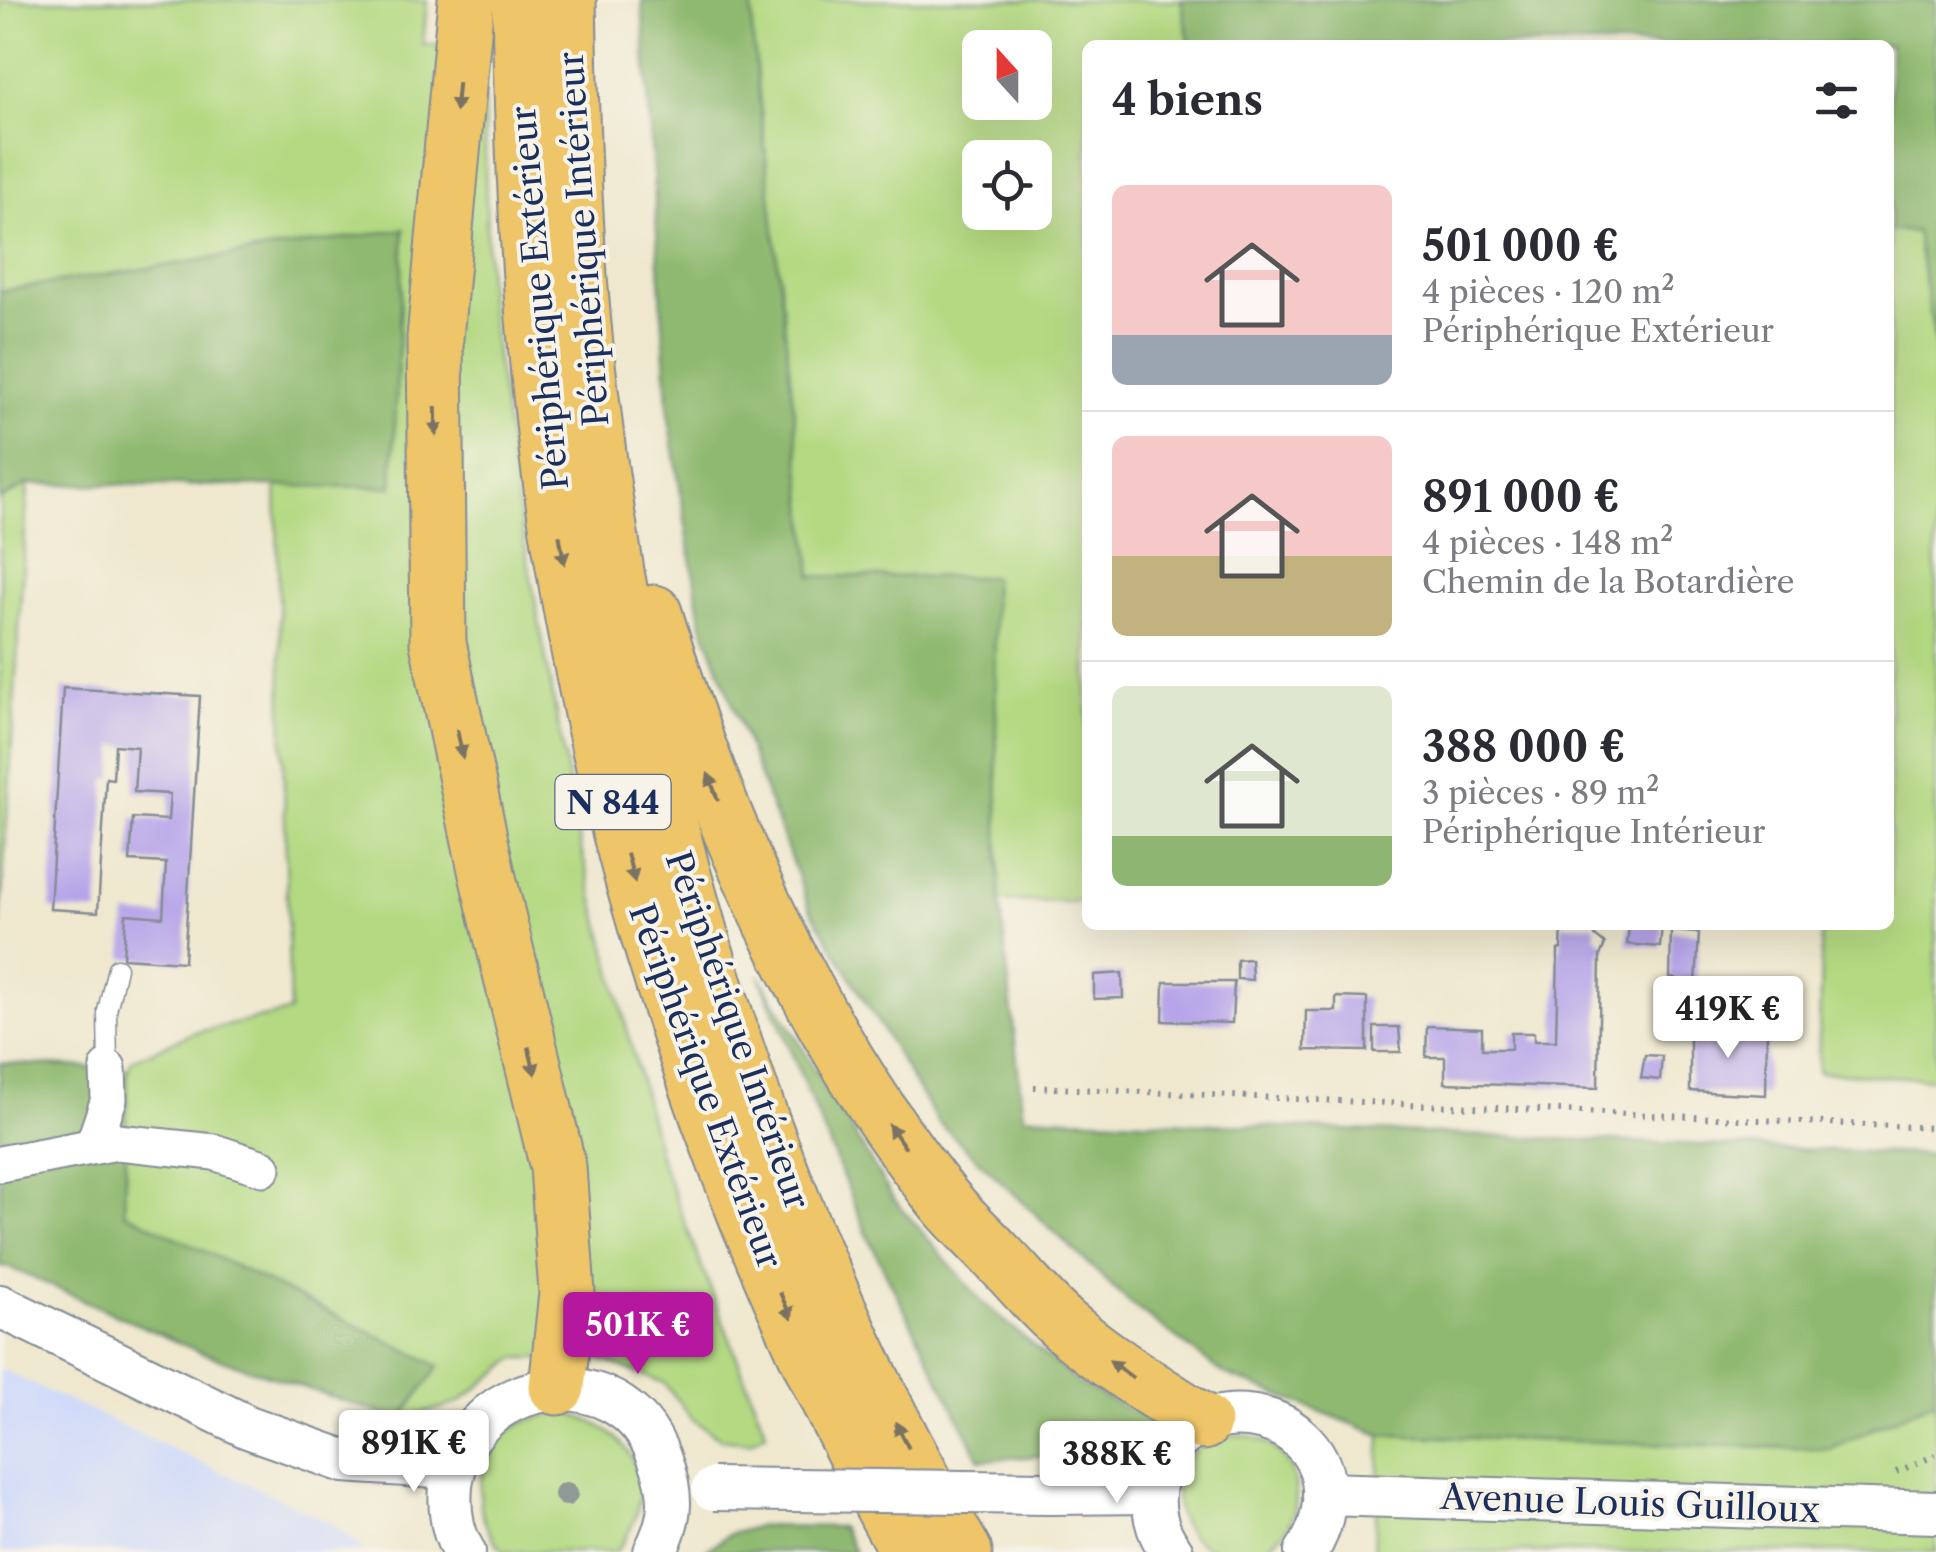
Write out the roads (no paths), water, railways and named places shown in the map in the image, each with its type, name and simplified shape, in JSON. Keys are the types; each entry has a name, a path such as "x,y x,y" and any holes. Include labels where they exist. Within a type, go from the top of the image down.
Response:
{"highway":[{"path":"466,0 435,338 438,642 558,1167 567,1293 558,1387"},
{"name":"Périphérique Extérieur","path":"520,0 537,351 550,468 585,677 613,803 678,1028 740,1196 821,1384 908,1552"},
{"name":"Périphérique Intérieur","path":"568,0 577,242 587,369 602,484 636,681 661,793 696,922 772,1146 837,1301 964,1552"},
{"path":"602,484 637,528 654,610 681,702 722,811 776,931 827,1028 943,1198 1063,1325 1137,1381 1203,1422"}],"street":[{"path":"94,1146 109,1099 108,1068"},
{"path":"0,1164 117,1142 214,1152 263,1168"},
{"path":"0,1306 248,1426 344,1461 453,1468"},
{"path":"464,1552 449,1506 453,1468 469,1436 494,1410 526,1394 558,1387 597,1395 629,1413 692,1489"},
{"path":"1172,1552 1155,1519 1153,1492 1168,1450 1203,1422 1249,1414 1282,1426 1309,1450 1320,1471 1324,1494 1322,1519 1306,1552"},
{"path":"692,1489 1153,1492"},
{"path":"655,1552 692,1489"},
{"name":"Avenue Louis Guilloux","path":"1324,1494 1936,1512"}],"lane":[{"path":"108,1068 107,1011 116,968"}]}
